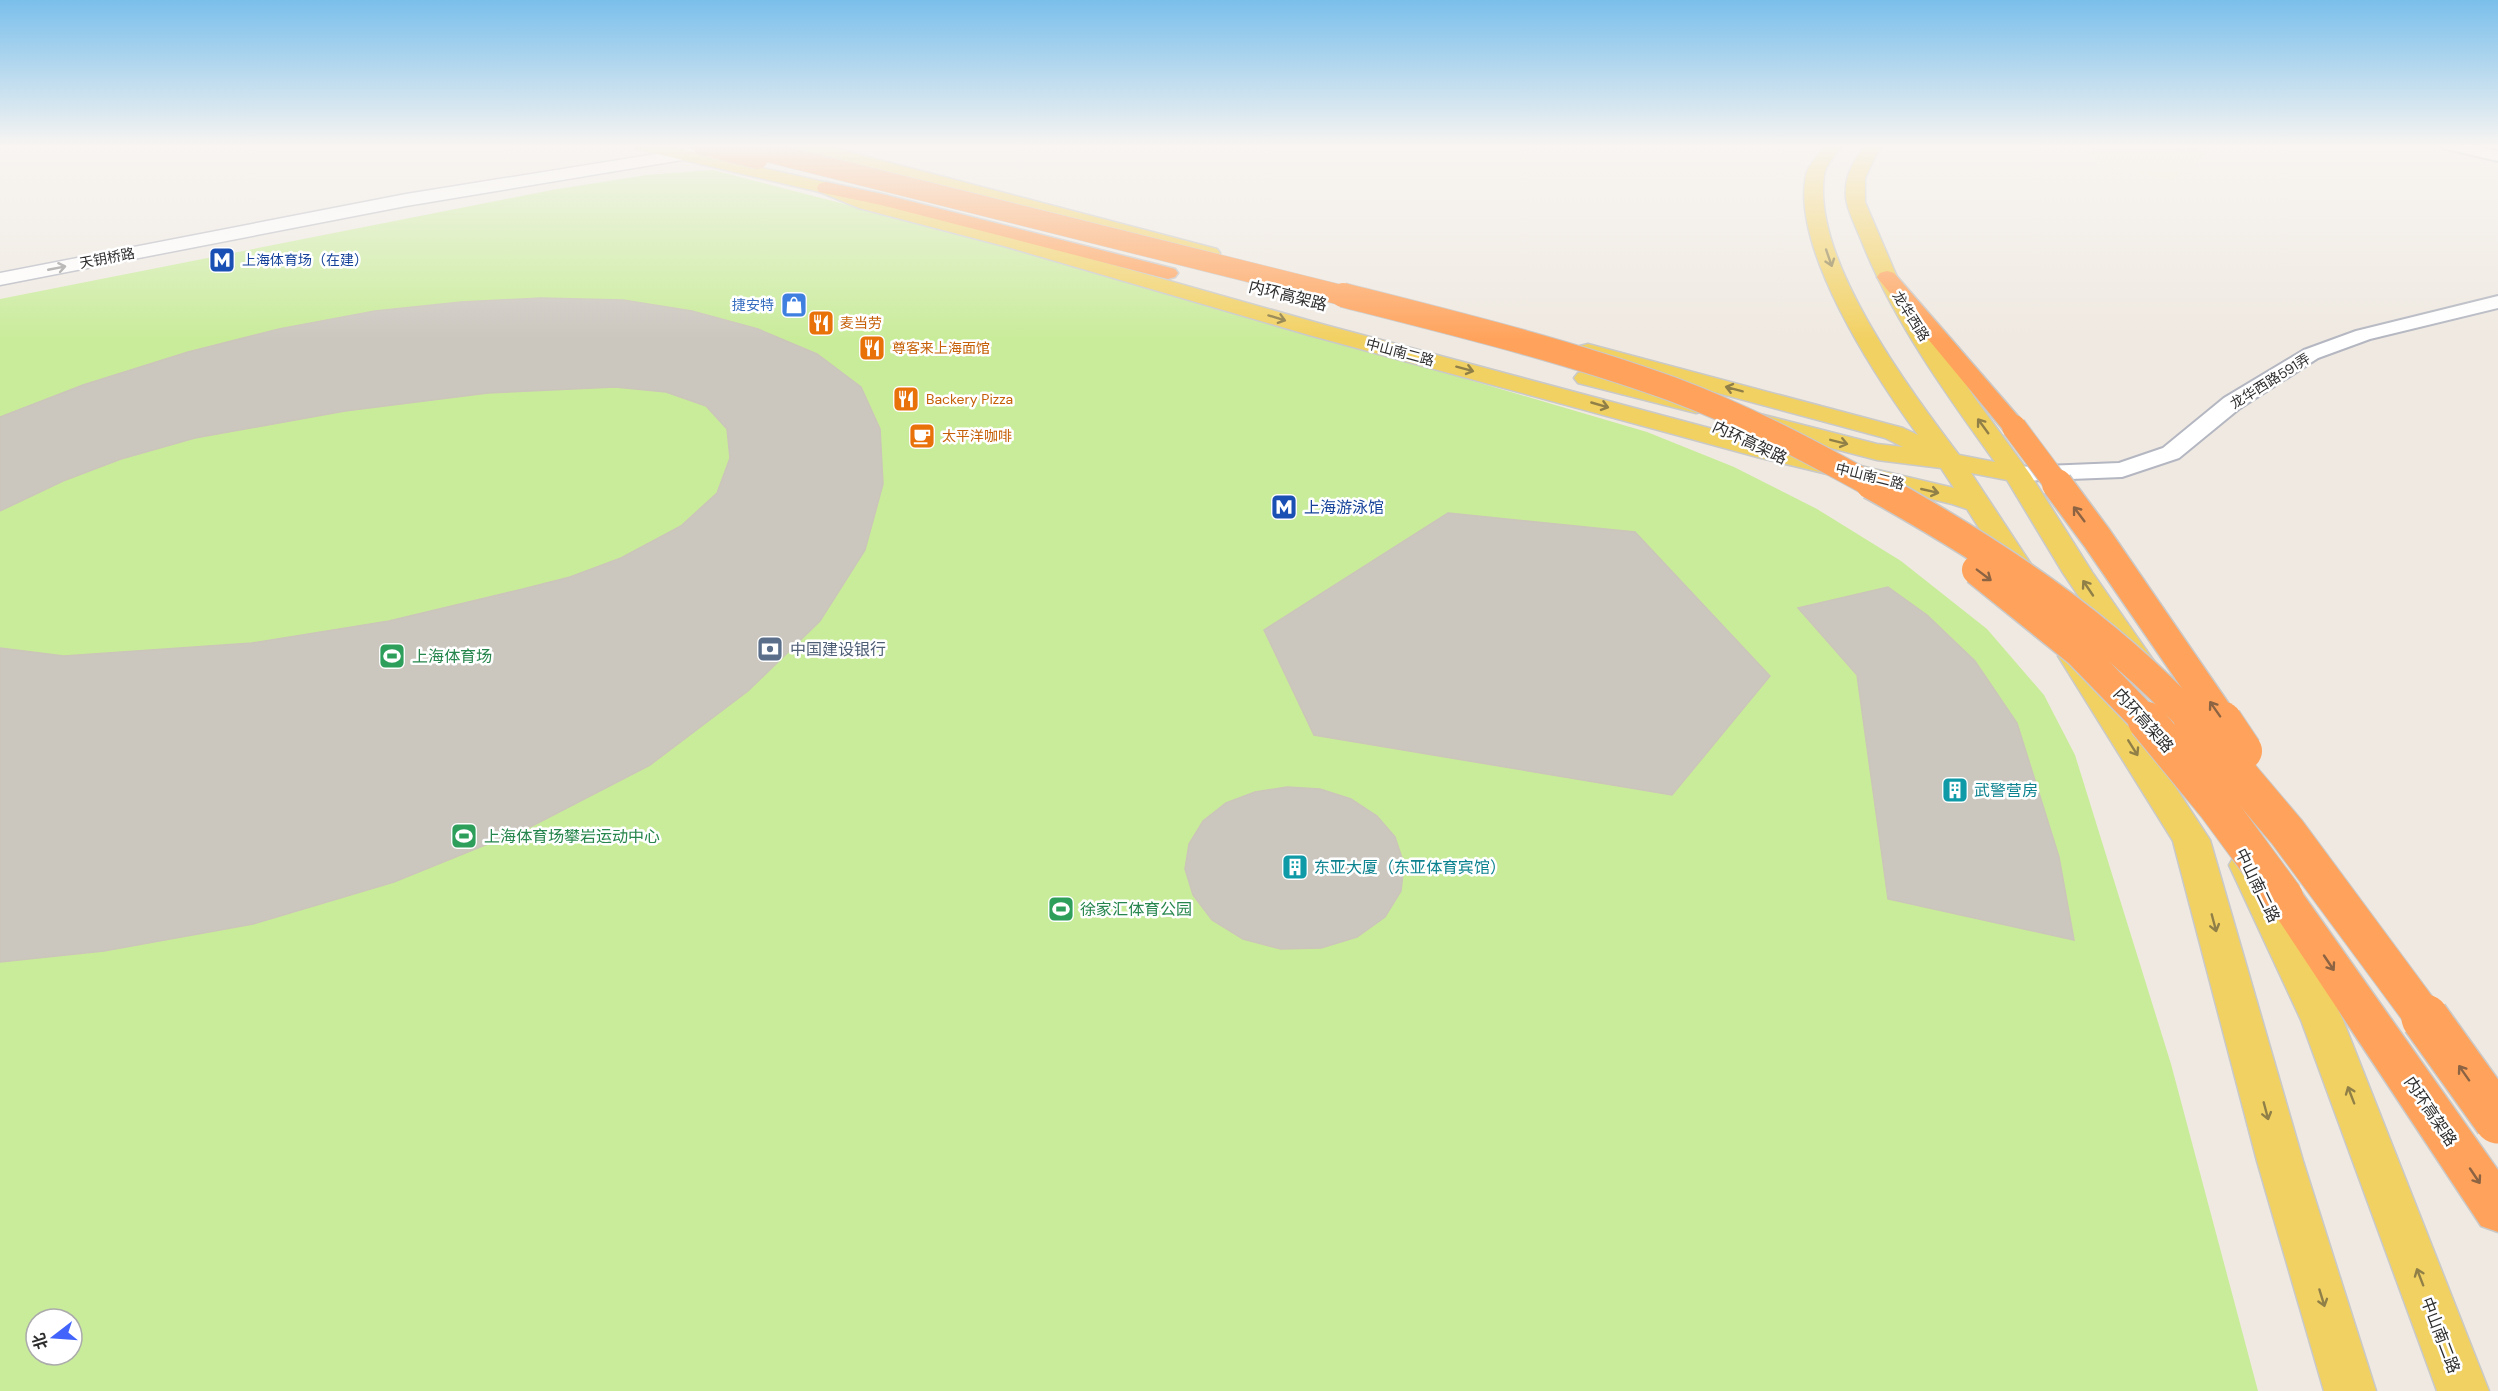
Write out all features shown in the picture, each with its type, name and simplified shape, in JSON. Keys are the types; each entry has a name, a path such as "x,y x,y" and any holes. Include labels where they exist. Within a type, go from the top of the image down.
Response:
{"highway":[{"path":"921,210 1299,306 1347,310"},
{"name":"内环高架路","path":"937,210 1347,310 1525,357 1651,399 1723,428 1846,489 1912,527 1970,565 2030,610 2101,673 2154,730 2218,806 2284,897 2498,1210"},
{"name":"内环高架路","path":"1005,210 1505,337 1674,390 1758,426 1939,521 1992,554 2092,628 2145,672 2206,734 2263,800 2498,1120"},
{"path":"1887,277 2014,427 2097,538 2228,728 2337,899"}],"main road":[{"name":"中山南二路","path":"889,210 1011,242 1317,330 1770,452 1978,504"},
{"name":"中山南二路","path":"942,210 1451,344 1877,452 1950,461 2017,474 2078,573 2180,724 2322,1020 2463,1391"},
{"name":"中山南二路","path":"1049,210 1791,404 1894,433 1950,461"},
{"path":"1816,210 1820,232 1840,292 1905,400 1978,504 2191,840 2280,1161 2350,1391"},
{"name":"龙华西路","path":"1860,210 1887,277 1963,400 2017,474"}],"street":[{"name":"天钥桥路","path":"0,279 355,210"},
{"name":"龙华西路591弄","path":"2017,474 2122,470 2172,453 2232,403 2311,354 2363,335 2498,302"}],"green space":[{"name":"徐家汇体育公园","path":"451,210 867,210 1065,261 1647,432 1734,467 1817,509 1901,561 1987,629 2044,695 2075,755 2171,1064 2258,1391 0,1391 0,299"}],"building":[{"name":"上海体育场","path":"541,298 623,300 692,311 758,329 817,354 861,387 880,429 883,484 865,550 820,621 748,691 650,765 532,826 394,882 253,924 104,951 0,962 0,648 64,656 252,643 389,621 570,577 621,558 681,526 717,493 730,458 727,429 706,406 666,392 615,387 488,393 345,411 195,438 121,459 63,481 0,511 0,417 83,385 188,352 279,329 375,311 461,302"},
{"name":"上海游泳馆","path":"1448,513 1635,532 1770,676 1672,795 1314,735 1264,630"},
{"name":"武警营房","path":"1888,587 1927,615 1975,661 2017,723 2059,857 2074,940 1888,899 1857,675 1798,608"},
{"name":"东亚大厦（东亚体育宾馆）","path":"1287,787 1320,789 1351,799 1377,816 1395,837 1404,864 1401,891 1385,917 1357,937 1321,948 1281,949 1243,939 1212,920 1193,895 1185,869 1189,844 1203,821 1226,803 1255,792"}],"place":[{"name":"上海体育场（在建）","path":"222,260"},
{"name":"捷安特","path":"794,305"},
{"name":"麦当劳","path":"821,323"},
{"name":"尊客来上海面馆","path":"872,348"},
{"name":"Backery Pizza","path":"906,399"},
{"name":"太平洋咖啡","path":"922,436"},
{"name":"上海游泳馆","path":"1284,507"},
{"name":"中国建设银行","path":"770,649"},
{"name":"上海体育场","path":"392,656"},
{"name":"武警营房","path":"1955,790"},
{"name":"上海体育场攀岩运动中心","path":"464,836"},
{"name":"东亚大厦（东亚体育宾馆）","path":"1295,867"},
{"name":"徐家汇体育公园","path":"1061,909"}]}
